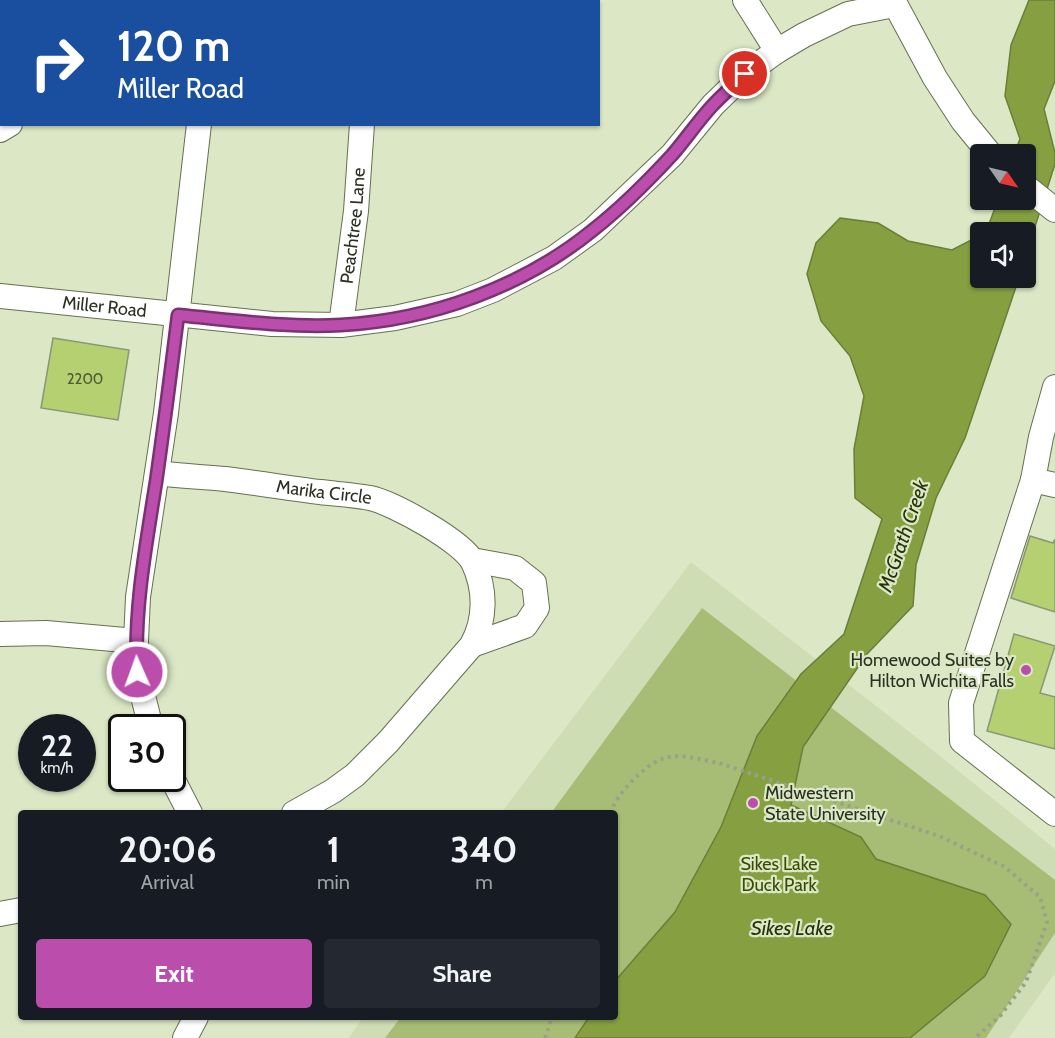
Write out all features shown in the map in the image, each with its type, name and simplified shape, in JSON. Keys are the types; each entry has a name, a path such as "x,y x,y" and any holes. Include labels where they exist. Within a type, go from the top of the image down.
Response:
{"street":[{"path":"745,0 777,51"},
{"path":"894,2 935,78 963,121 982,144"},
{"name":"Miller Road","path":"0,296 273,324 341,325 395,318 457,304 493,290 554,258 593,230 672,155 713,105 745,74 777,51 848,14 894,2"},
{"path":"148,714 137,672 138,597 178,315 199,126"},
{"name":"Peachtree Lane","path":"341,325 356,212 362,126"},
{"path":"1036,195 1053,208"},
{"path":"1055,387 1041,437 1044,483 961,703 962,741 1055,814"},
{"name":"Marika Circle","path":"157,473 370,498 416,517 460,548 472,560"},
{"path":"299,810 355,776 388,742 472,645 478,632 484,606 472,560 515,568 534,584 537,608 525,626 472,645"},
{"path":"0,634 46,633 136,641"},
{"path":"179,792 188,810"},
{"path":"0,914 18,911"},
{"path":"185,1038 194,1020"}],"path":[{"path":"611,810 636,776 663,758 686,757 719,763 939,836 1005,867 1040,897 1047,922 1026,982 1000,1016 975,1038"},
{"path":"545,1038 551,1020"}],"shaded area":[{"name":"Sikes Lake Duck Park","path":"691,562 925,744 1055,849 1055,973 1009,1038 349,1038 361,1020 618,1020 618,810 503,810"}],"green space":[{"name":"Sikes Lake Duck Park","path":"702,608 1055,880 1055,933 986,1038 385,1038 399,1020 618,1020 618,810 553,810"}],"water":[{"path":"1029,0 1055,0 1055,81 1044,109 1055,153 1055,164 1036,224 990,222 994,210 1036,210 1036,144 1018,144 1020,139 1005,96 1011,45"},
{"name":"Sikes Lake","path":"840,218 878,223 908,241 952,250 970,241 970,288 1016,288 965,438 936,498 916,565 913,606 867,654 803,747 791,805 861,837 876,859 985,895 1011,924 985,976 910,1038 575,1038 587,1020 618,1020 618,978 675,912 721,827 757,736 801,674 844,634 882,519 855,498 854,449 864,396 850,356 821,321 807,274 816,243"}],"building":[{"path":"53,338 129,350 118,420 41,408"},
{"name":"Homewood Suites by Hilton Wichita Falls","path":"1030,536 1053,543 1055,539 1055,612 1011,598"},
{"name":"Homewood Suites by Hilton Wichita Falls","path":"1014,634 1055,646 1040,693 1055,697 1055,749 987,731"}],"place":[{"name":"Homewood Suites by Hilton Wichita Falls","path":"1026,670"},
{"name":"Midwestern State University","path":"753,803"}],"route":[{"path":"137,672 138,597 166,413 178,315 273,324 341,325 395,318 457,304 493,290 554,258 593,230 672,155 713,105 745,74"}],"water label":[{"name":"McGrath Creek","path":"903,536"}]}
